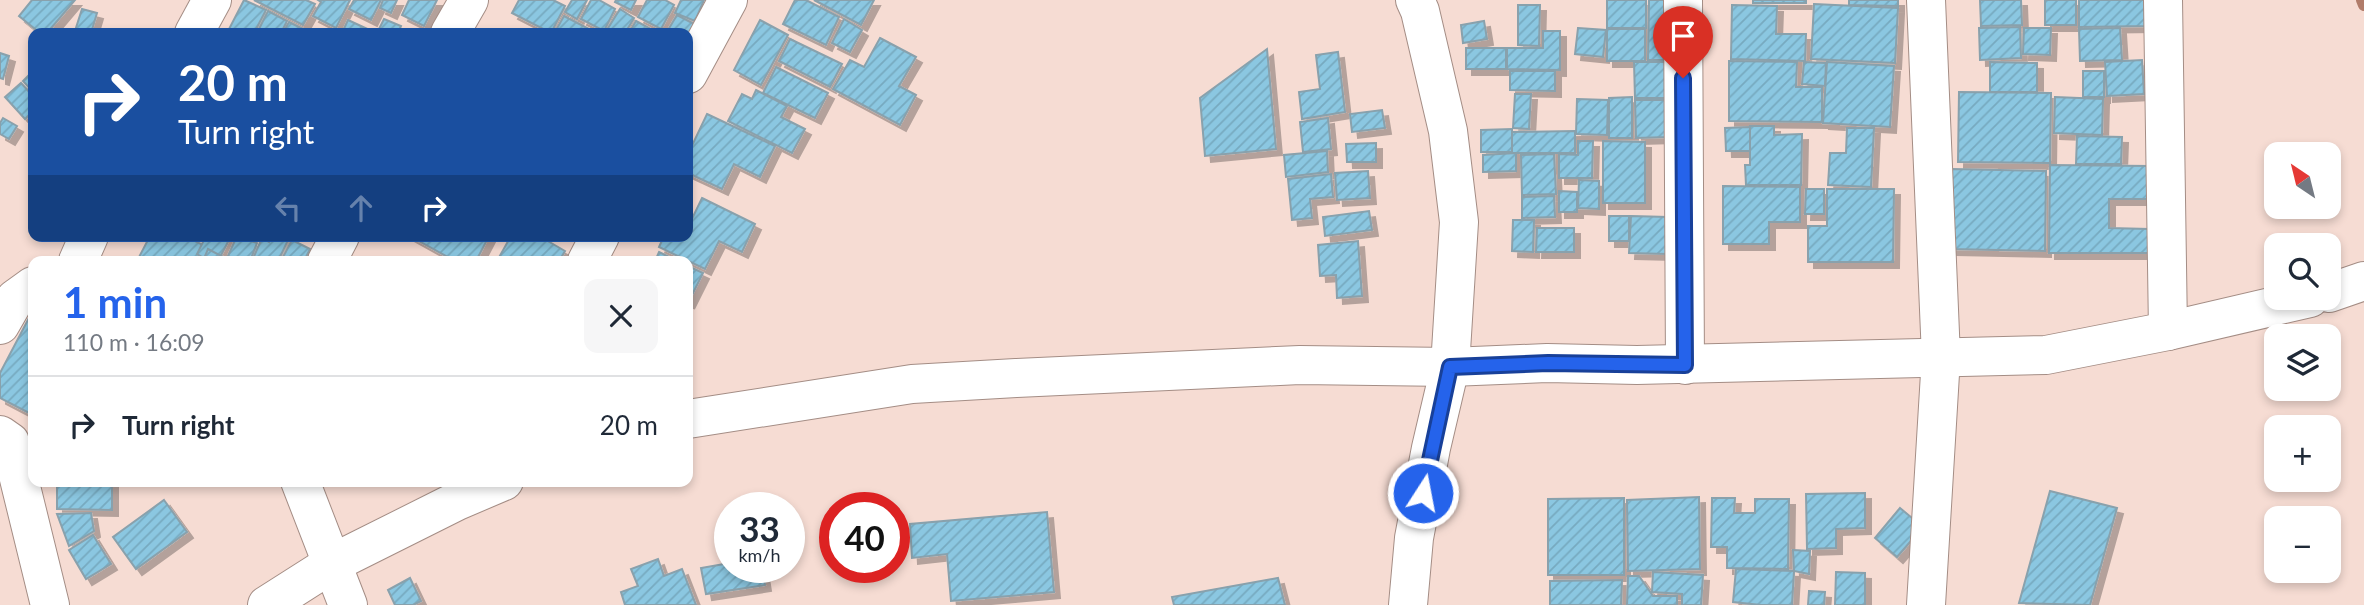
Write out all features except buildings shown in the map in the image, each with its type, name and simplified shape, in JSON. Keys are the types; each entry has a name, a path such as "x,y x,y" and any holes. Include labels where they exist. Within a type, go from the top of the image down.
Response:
{"street":[{"path":"197,28 212,0"},
{"path":"453,28 469,0"},
{"path":"693,66 728,0"},
{"path":"1683,0 1685,365"},
{"path":"1926,0 1941,357 1926,605"},
{"path":"2163,0 2168,331"},
{"path":"1408,605 1414,538 1450,367 1459,222 1448,131 1424,4"},
{"path":"2341,289 2364,282"},
{"path":"0,325 15,299 28,290"},
{"path":"693,418 912,384 1300,365 1685,365 2046,355 2264,309"},
{"path":"0,435 10,442 50,605"},
{"path":"302,487 348,605"},
{"path":"267,605 333,563 462,491"}],"waterway":[{"path":"2362,0 2364,5"}],"route":[{"path":"1423,493 1450,367 1548,363 1685,365 1683,78"}]}
